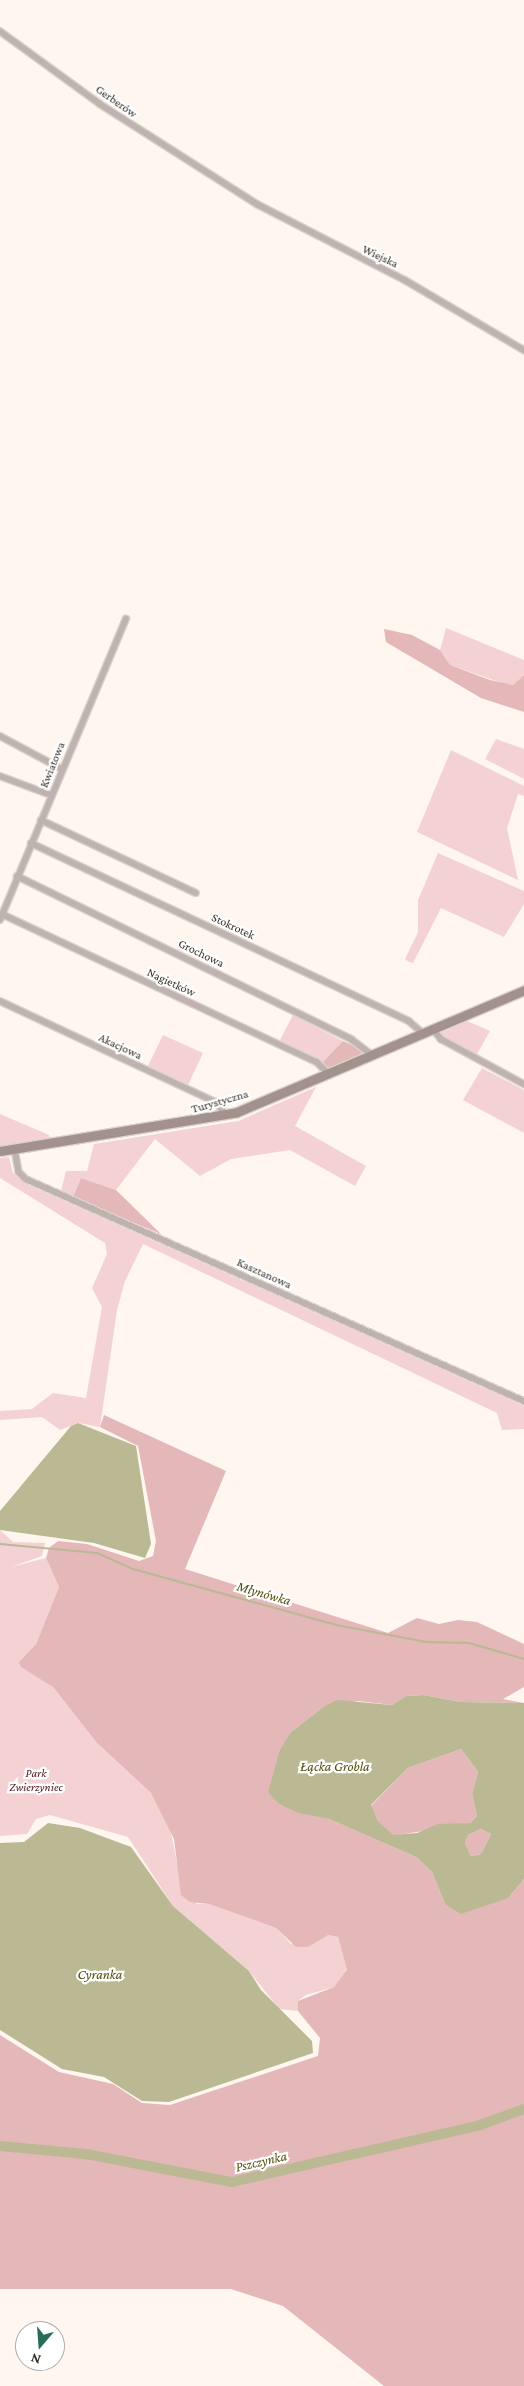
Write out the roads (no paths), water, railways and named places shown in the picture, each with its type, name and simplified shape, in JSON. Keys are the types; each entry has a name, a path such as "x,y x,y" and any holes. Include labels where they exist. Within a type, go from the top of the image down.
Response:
{"main road":[{"name":"Turystyczna","path":"0,1151 226,1115 329,1074 524,990"}],"street":[{"name":"Gerberów","path":"0,31 100,104 226,184"},
{"name":"Wiejska","path":"226,184 524,350"},
{"name":"Kwiatowa","path":"1,918 126,619"},
{"path":"0,736 62,769"},
{"path":"0,776 51,795"},
{"path":"41,820 196,893"},
{"name":"Stokrotek","path":"31,843 409,1021 423,1033"},
{"name":"Grochowa","path":"17,876 351,1038 372,1055"},
{"name":"Nagietków","path":"1,918 317,1062 329,1074"},
{"name":"Akacjowa","path":"0,1001 216,1102 226,1115"},
{"path":"434,1029 441,1039 524,1084"},
{"name":"Kasztanowa","path":"15,1149 19,1172 26,1179 524,1401"}],"water":[{"path":"78,1423 136,1446 151,1544 145,1558 94,1543 0,1530 0,1511 71,1426"},
{"name":"Łącka Grobla","path":"423,1695 461,1702 524,1703 524,1879 508,1898 461,1914 445,1904 432,1872 416,1857 329,1819 299,1813 279,1804 268,1792 280,1750 291,1732 323,1707 337,1700 392,1705 406,1696","holes":["461,1749 478,1772 472,1794 477,1816 470,1823 438,1824 417,1833 393,1835 378,1821 371,1805 408,1768","481,1829 491,1834 481,1854 471,1856 465,1843 468,1835"]},
{"name":"Cyranka","path":"48,1823 80,1828 131,1847 173,1906 249,1971 261,1990 312,2041 313,2053 169,2102 142,2101 104,2077 62,2069 0,2030 0,1843 24,1842"}],"waterway":[{"name":"Młynówka","path":"0,1544 97,1553 133,1569 336,1625 426,1642 469,1643 524,1659"},
{"name":"Pszczynka","path":"0,2146 86,2154 232,2182 480,2125 524,2109"}],"park label":[{"name":"Park Zwierzyniec","path":"36,1781"}]}
